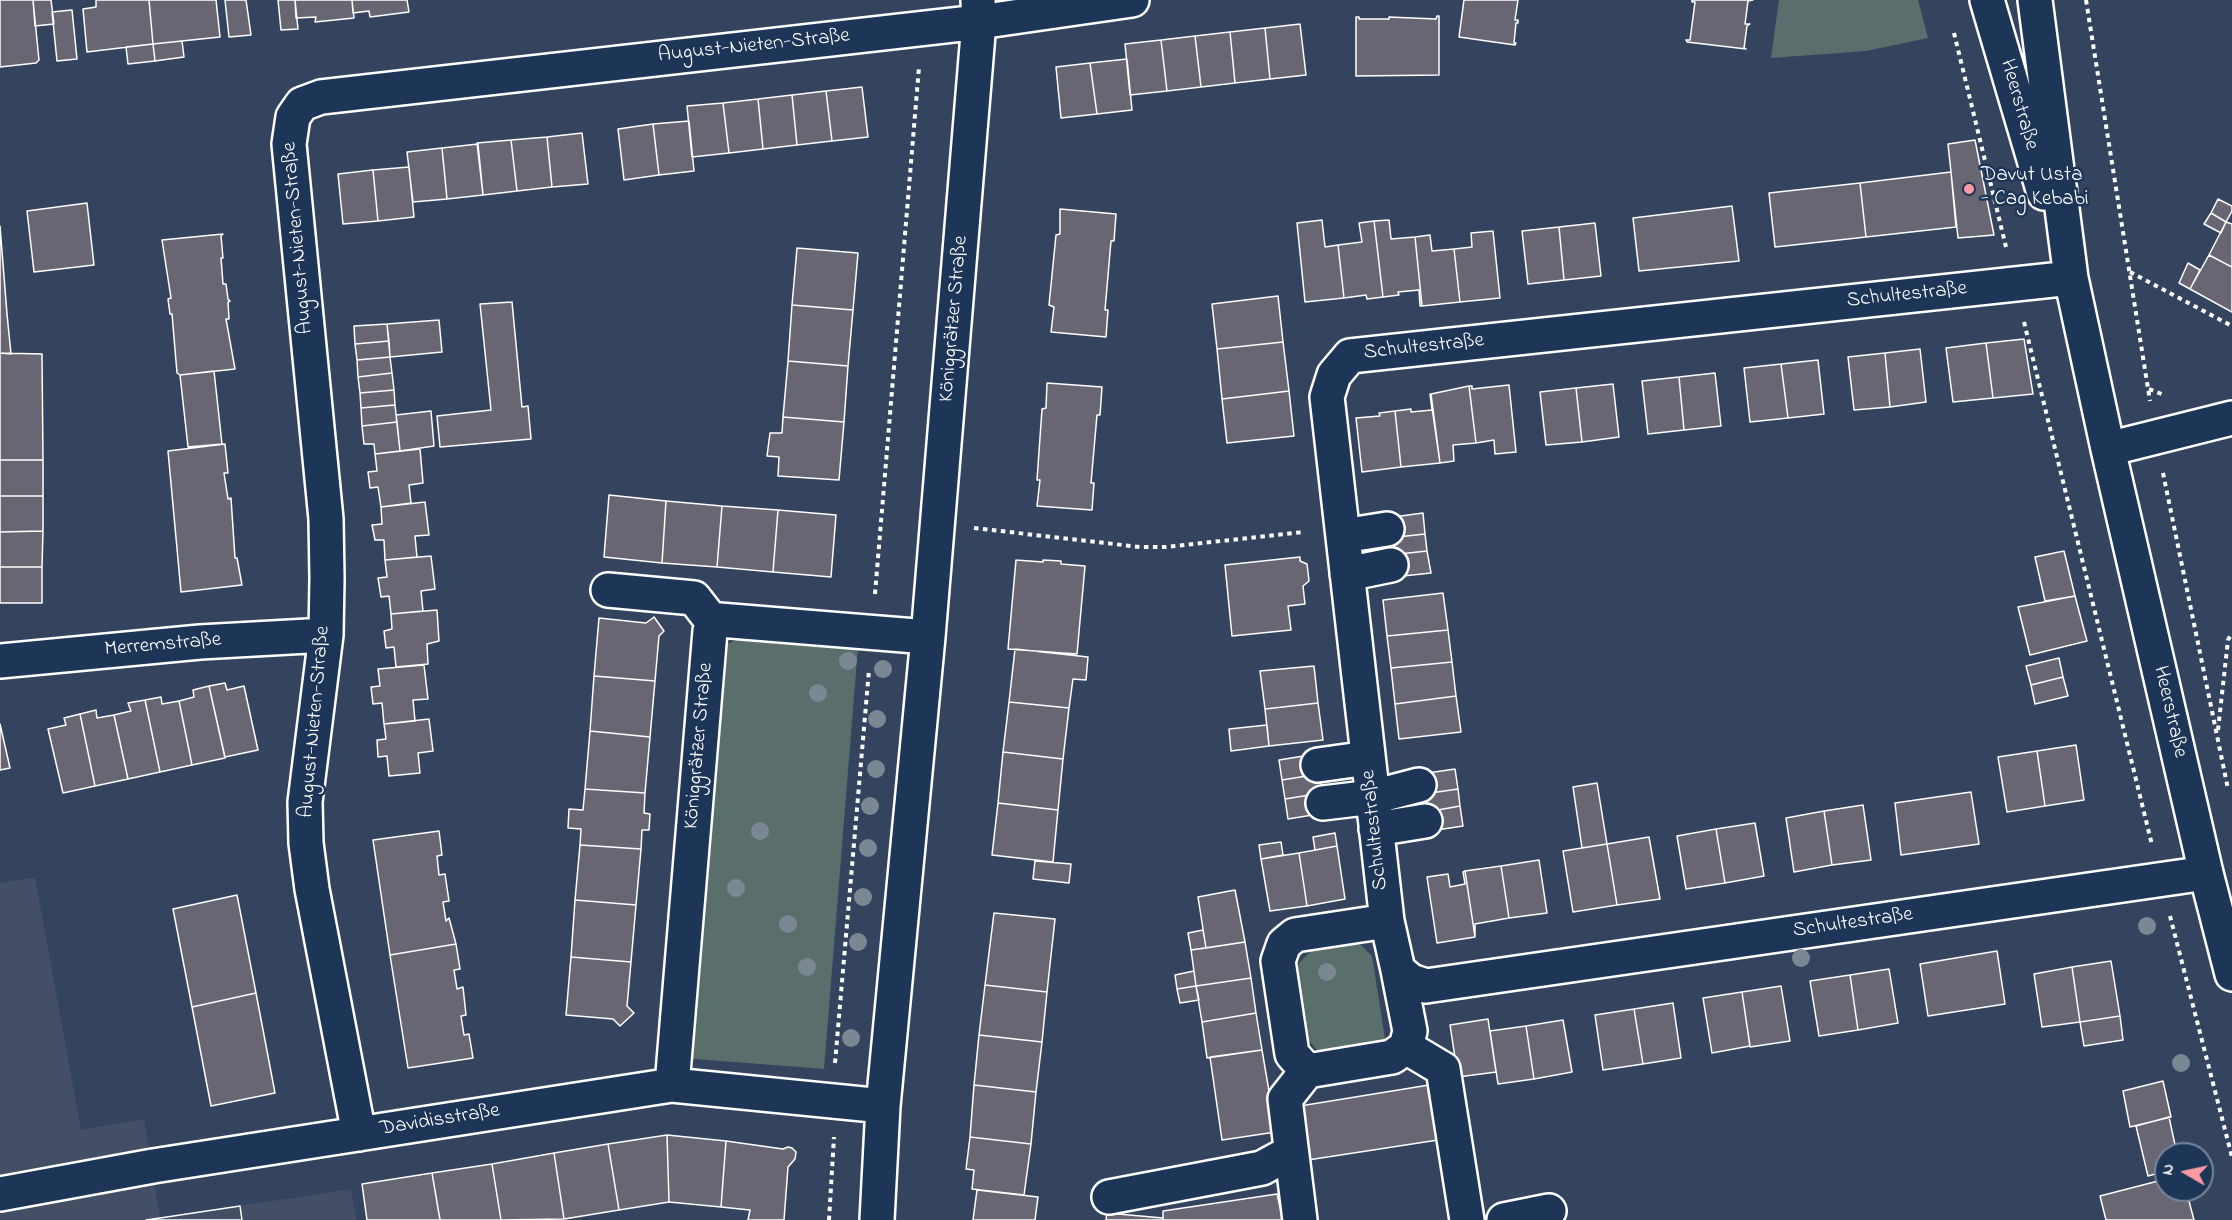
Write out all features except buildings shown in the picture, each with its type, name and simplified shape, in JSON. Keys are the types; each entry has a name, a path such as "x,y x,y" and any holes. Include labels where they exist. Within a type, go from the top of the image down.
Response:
{"street":[{"name":"August-Nieten-Straße","path":"359,1134 312,889 306,843 305,802 326,635 326,519 289,144 293,117 302,104 321,97 979,11 1132,0"},
{"name":"Heerstraße","path":"1987,0 2071,278 2206,873 2232,974"},
{"name":"Heerstraße","path":"2035,0 2071,278"},
{"name":"Königgrätzer Straße","path":"877,1220 883,1106 928,637 979,11"},
{"name":"Schultestraße","path":"1406,1047 1410,1030 1387,921 1327,397 1334,375 1350,356 2071,278"},
{"path":"2108,449 2232,418"},
{"path":"1345,555 1389,547"},
{"path":"608,590 694,598 715,625 719,620 928,637"},
{"name":"Königgrätzer Straße","path":"672,1085 710,631 715,625"},
{"name":"Merremstraße","path":"0,661 200,642 326,635"},
{"path":"1320,784 1422,802"},
{"name":"Schultestraße","path":"1398,970 1411,981 1426,986 2206,873"},
{"path":"1307,1071 1292,1054 1278,961 1284,944 1295,935 1387,921"},
{"path":"1300,1220 1285,1099 1307,1071 1392,1057 1406,1047 1443,1069 1467,1220"},
{"name":"Davidisstraße","path":"0,1194 153,1166 672,1085 883,1106"},
{"path":"1109,1197 1262,1168 1291,1152"},
{"path":"1504,1220 1549,1211"}],"path":[{"path":"1952,23 2161,879 2232,1156"},
{"path":"2129,272 2232,326"},
{"path":"974,528 1140,548 1308,532"},
{"path":"2217,734 2228,640 2232,633"}],"shaded area":[{"path":"35,877 81,1130 144,1119 160,1218 351,1189 356,1220 0,1220 0,883"}],"green space":[{"path":"1779,0 1918,0 1928,38 1866,51 1771,58"},
{"path":"739,639 858,647 824,1069 683,1058 725,645"},
{"path":"1350,943 1361,945 1372,956 1386,1045 1334,1054 1317,1050 1304,1035 1295,979 1299,963 1311,951"}],"place":[{"name":"Davut Usta - Cag Kebabi","path":"1969,189"}]}
